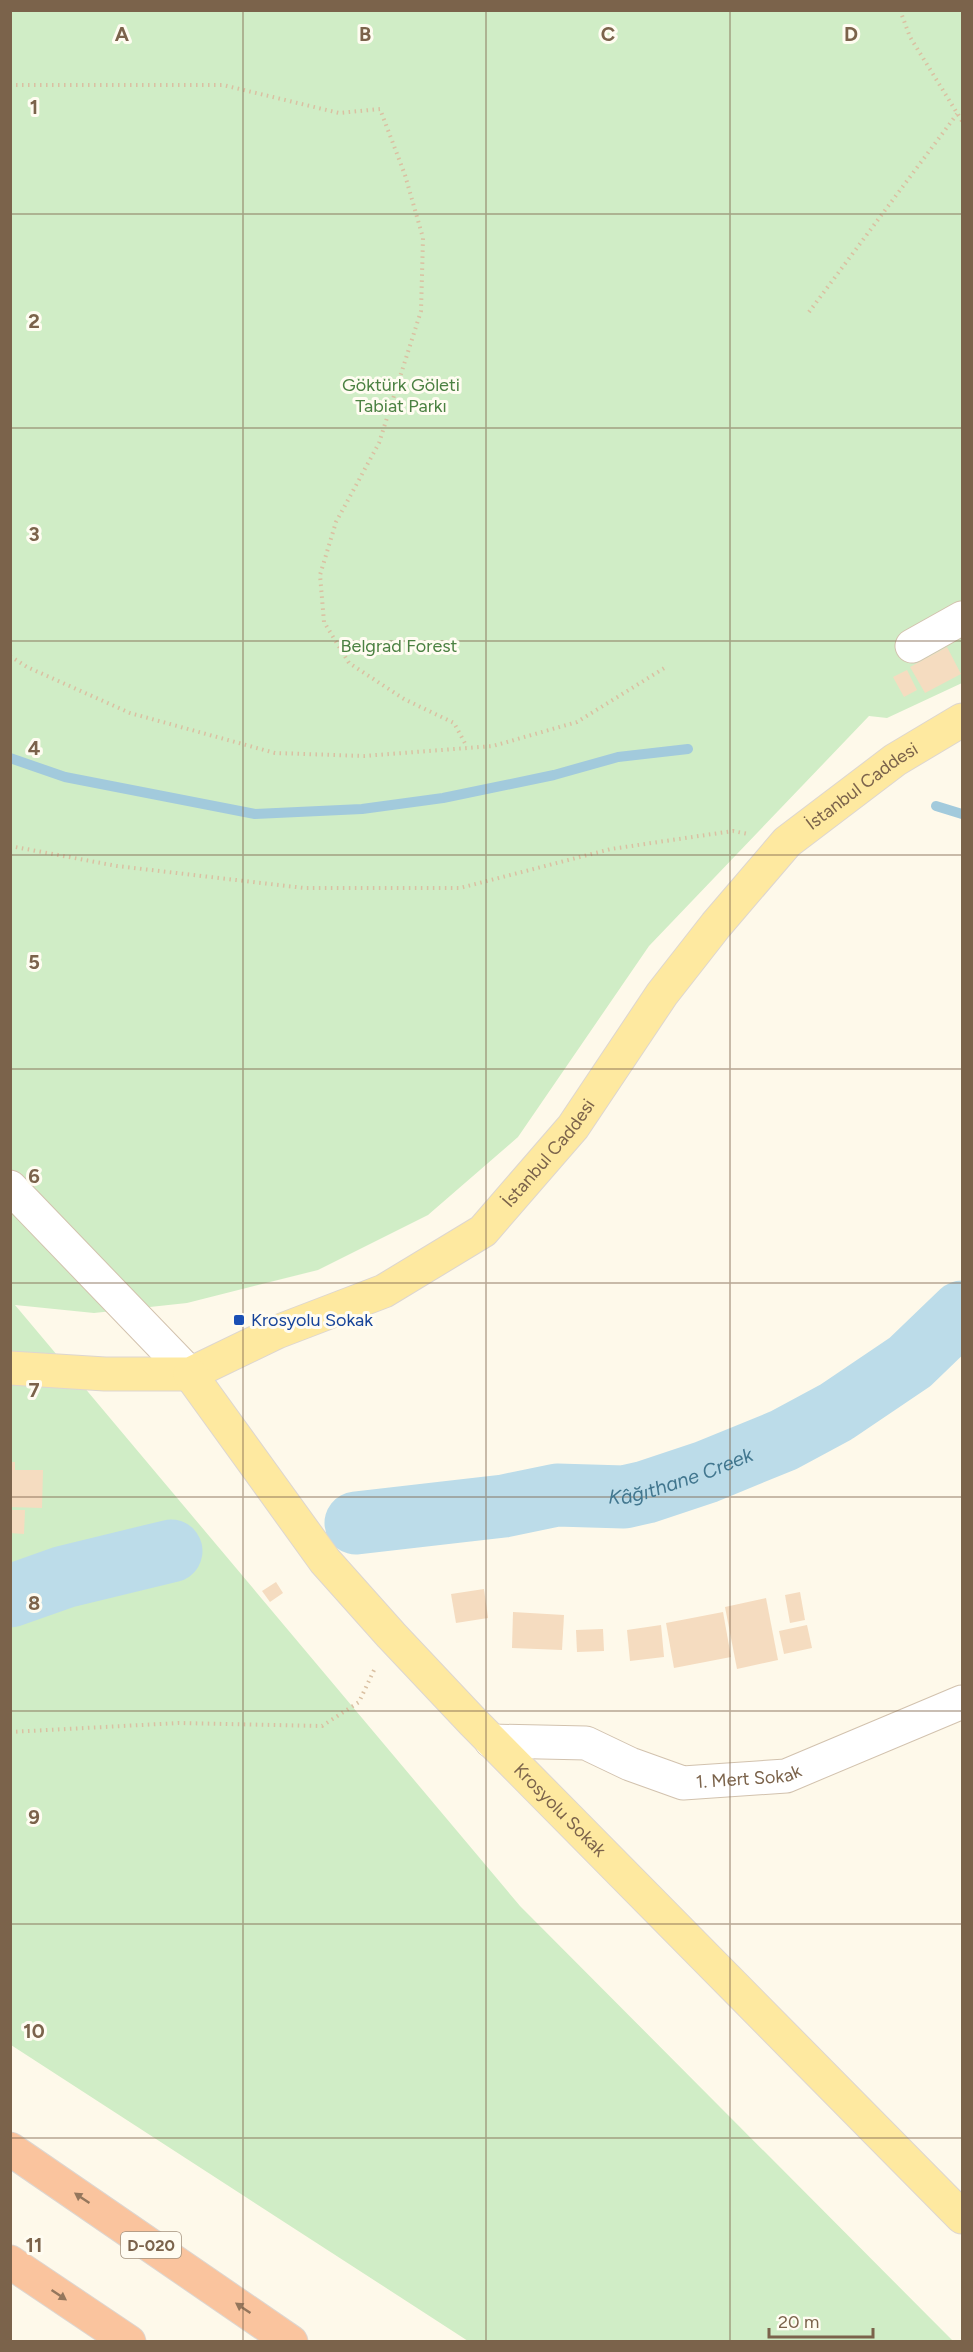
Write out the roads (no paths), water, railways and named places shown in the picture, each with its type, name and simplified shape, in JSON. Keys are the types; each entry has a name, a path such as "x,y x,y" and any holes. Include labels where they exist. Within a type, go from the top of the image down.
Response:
{"highway":[{"name":"D-020","path":"10,2149 291,2342"},
{"path":"10,2262 129,2342"}],"main road":[{"name":"İstanbul Caddesi","path":"10,1368 105,1374 190,1374 277,1332 384,1291 483,1231 573,1127 662,994 716,925 787,842 895,760 963,720"},
{"name":"Krosyolu Sokak","path":"190,1374 325,1561 391,1635 491,1741 963,2217"}],"street":[{"path":"912,646 963,618"},
{"path":"10,1187 190,1374"},
{"name":"1. Mert Sokak","path":"491,1741 586,1743 630,1764 683,1783 786,1776 963,1702"}],"waterway":[{"path":"10,758 65,777 255,814 362,809 443,798 554,775 618,757 688,749"},
{"path":"936,806 962,814"},
{"name":"Kâğıthane Creek","path":"356,1523 504,1506 557,1495 624,1497 706,1472 784,1440 836,1412 910,1362 962,1312"},
{"name":"Kâğıthane Creek","path":"10,1596 64,1577 171,1551"}],"place":[{"name":"Krosyolu Sokak","path":"239,1320"}],"park label":[{"name":"Göktürk Göleti Tabiat Parkı","path":"401,395"},
{"name":"Belgrad Forest","path":"399,646"}]}
